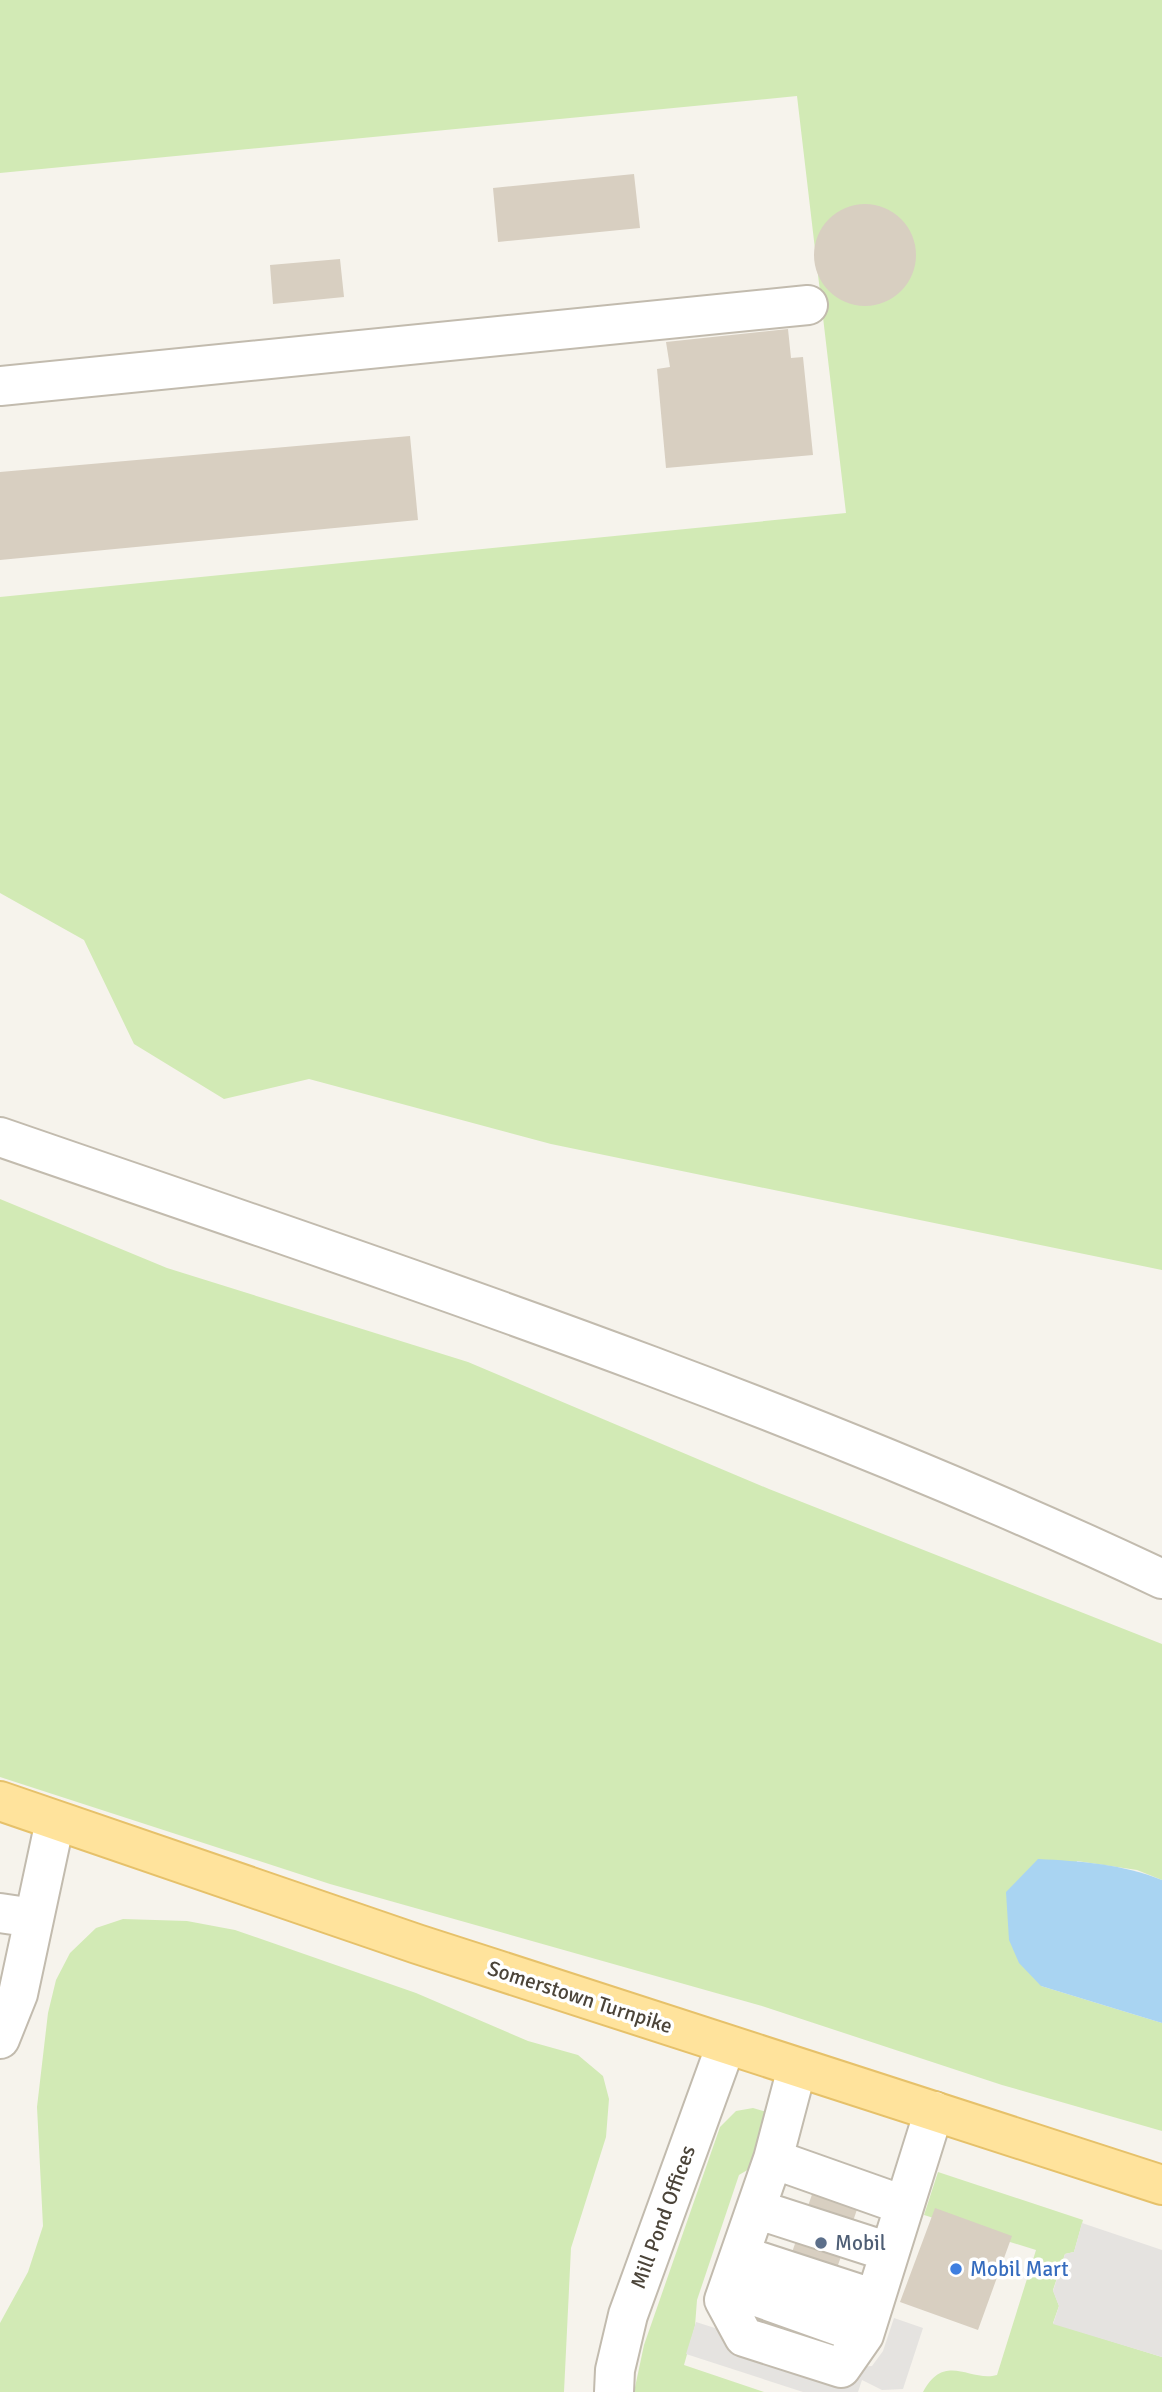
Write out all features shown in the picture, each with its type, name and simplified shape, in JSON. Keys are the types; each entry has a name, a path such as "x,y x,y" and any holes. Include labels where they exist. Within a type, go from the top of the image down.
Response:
{"main road":[{"name":"Somerstown Turnpike","path":"0,1801 726,2045 1162,2185"}],"lane":[{"path":"0,386 808,305"},
{"path":"0,1137 550,1328 700,1385 995,1504 1162,1579"},
{"path":"0,2039 18,1994 17,1915 55,1821"},
{"name":"Mill Pond Offices","path":"614,2392 615,2371 628,2315 726,2045"},
{"path":"797,2068 773,2159 724,2300 744,2337 841,2368 864,2335 934,2111"},
{"path":"773,2159 903,2205"},
{"path":"756,2209 889,2252"},
{"path":"734,2271 875,2299"}],"green space":[{"path":"0,0 1162,0 1162,1270 551,1144 309,1079 224,1099 134,1044 84,940 0,893 0,597 846,513 797,96 0,173"},
{"path":"0,1199 167,1268 468,1362 769,1489 1162,1644 1162,1880 1137,1870 1077,1861 1041,1986 1162,2023 1162,2131 1002,2085 762,2006 330,1884 0,1777"},
{"path":"123,1919 187,1921 235,1930 416,1993 528,2041 578,2055 603,2076 609,2099 606,2137 571,2248 564,2392 0,2392 0,2323 28,2272 43,2226 37,2107 48,2013 56,1980 70,1953 96,1928"},
{"path":"753,2108 767,2112 759,2163 739,2175 697,2300 695,2326 684,2365 764,2392 634,2392 644,2345 720,2127 736,2111"},
{"path":"938,2172 1083,2220 1074,2252 1065,2254 1053,2290 1059,2306 1053,2323 1162,2357 1162,2392 923,2392 940,2373 958,2371 997,2375 1036,2250 924,2215"}],"shaded area":[{"path":"1082,2223 1162,2250 1162,2357 1053,2324 1059,2306 1053,2291 1065,2254 1074,2252"},
{"path":"894,2318 923,2328 903,2389 882,2390 862,2380 858,2392 803,2392 686,2354 696,2322 841,2368 872,2366 883,2351"}],"water":[{"path":"1038,1859 1116,1867 1162,1880 1162,2023 1041,1986 1019,1963 1009,1940 1006,1892"}],"building":[{"path":"634,174 640,228 498,242 493,188"},
{"path":"865,204 885,208 901,219 912,235 916,255 912,275 901,291 885,302 865,306 845,302 829,291 818,275 814,255 818,235 829,219 845,208"},
{"path":"340,259 344,297 273,304 270,265"},
{"path":"788,329 791,358 803,357 813,455 666,468 657,369 670,367 666,342"},
{"path":"410,436 418,520 0,560 0,472"},
{"name":"Mobil","path":"819,2174 864,2189 822,2312 777,2296"},
{"name":"Mobil Mart","path":"935,2208 1012,2236 978,2330 900,2302"}],"place":[{"name":"Mobil","path":"821,2243"},
{"name":"Mobil Mart","path":"956,2269"}]}
